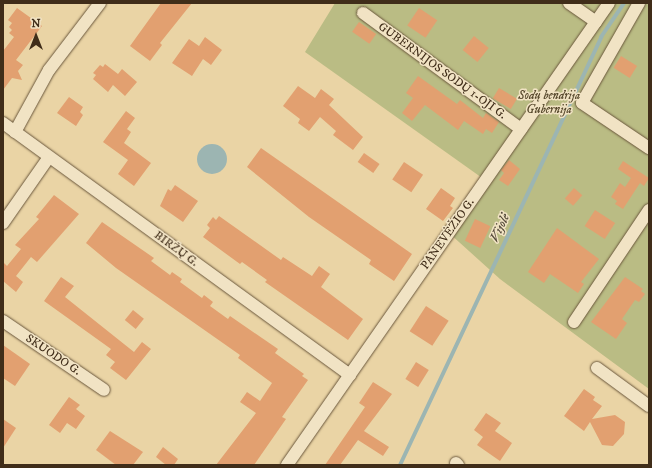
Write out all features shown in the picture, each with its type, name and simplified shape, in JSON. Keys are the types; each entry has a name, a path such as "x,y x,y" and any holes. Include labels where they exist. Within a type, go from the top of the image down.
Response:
{"street":[{"path":"15,132 49,70 100,3"},
{"path":"569,3 596,22"},
{"name":"PANEVĖŽIO G.","path":"287,465 609,3"},
{"path":"639,3 582,103 649,148"},
{"name":"GUBERNIJOS SODŲ 1-OJI G.","path":"363,13 521,129"},
{"name":"BIRŽŲ G.","path":"3,123 350,374"},
{"path":"3,223 49,157"},
{"path":"574,322 649,210"},
{"name":"SKUODO G.","path":"3,321 104,390"},
{"path":"597,368 649,406"}],"green space":[{"name":"Sodų bendrija Gubernija","path":"335,3 649,3 649,389 500,279 449,233 485,180 305,52"}],"water":[{"path":"212,144 223,148 227,159 223,170 212,174 201,170 197,159 201,148"}],"building":[{"path":"161,3 192,3 160,43 162,45 150,61 130,46"},
{"path":"17,8 42,26 16,60 23,65 18,71 22,80 12,78 3,90 3,51 14,37 9,33 12,30 9,27 12,23 8,20"},
{"path":"419,8 437,20 425,38 407,25"},
{"path":"359,22 376,34 369,44 352,32"},
{"path":"474,36 489,48 477,62 463,50"},
{"path":"205,37 222,50 211,65 203,59 192,76 172,63 189,39 199,46"},
{"path":"621,56 637,66 630,78 614,68"},
{"path":"105,64 118,74 122,69 137,82 125,96 113,85 108,92 93,79 96,75 93,73 100,65 103,67"},
{"path":"418,76 457,104 460,100 483,118 486,113 499,122 492,133 486,129 483,134 464,121 458,130 425,105 412,121 402,113 413,98 406,93"},
{"path":"298,86 315,98 321,89 334,99 329,105 363,137 353,150 333,135 336,131 320,117 309,131 298,123 300,119 283,106"},
{"path":"499,88 517,99 511,109 493,98"},
{"path":"69,97 83,107 80,112 83,115 76,126 57,113"},
{"path":"126,111 135,118 127,129 131,132 124,143 151,163 134,186 118,174 128,160 103,142"},
{"path":"261,148 412,254 394,281 369,264 371,260 309,217 247,167"},
{"path":"364,153 380,164 373,173 358,162"},
{"path":"509,160 520,169 508,186 499,180 504,173 501,170"},
{"path":"623,161 649,178 644,186 640,183 623,209 615,204 617,201 611,197 620,183 625,187 631,178 618,169"},
{"path":"404,162 423,175 411,192 392,179"},
{"path":"175,185 198,201 183,222 160,206 168,189 171,191"},
{"path":"441,188 455,198 450,206 453,208 443,221 426,209"},
{"path":"574,188 582,195 573,206 565,199"},
{"path":"54,195 79,214 37,262 31,257 16,276 23,282 16,292 3,281 3,262 7,266 21,249 15,245 39,219 36,217"},
{"path":"595,210 615,223 605,239 585,226"},
{"path":"219,216 281,260 283,257 312,276 319,266 330,274 321,287 363,319 348,340 265,282 267,280 242,262 240,264 203,237 210,228 207,225 213,217 216,220"},
{"path":"475,219 490,226 480,248 465,241"},
{"path":"102,222 154,258 151,261 170,275 172,272 182,279 180,282 202,298 204,295 213,302 210,306 228,319 230,316 278,349 275,353 304,374 302,376 308,380 282,417 286,419 254,465 216,465 256,413 240,402 247,392 260,401 272,383 238,358 240,355 116,268 86,243"},
{"path":"557,228 599,259 581,282 584,284 578,293 550,274 544,283 528,272"},
{"path":"61,277 74,286 65,297 134,352 142,342 151,349 126,380 110,368 115,362 106,355 111,349 44,301"},
{"path":"625,277 643,289 641,291 645,294 639,302 635,300 622,319 627,323 616,339 591,322"},
{"path":"426,306 449,321 432,346 410,331"},
{"path":"133,310 144,319 136,329 125,320"},
{"path":"3,345 30,364 15,386 3,378"},
{"path":"416,362 429,370 418,387 405,379"},
{"path":"373,382 392,394 364,431 389,447 383,456 358,440 340,465 325,465 365,407 359,403"},
{"path":"584,389 595,397 593,400 602,406 592,419 615,415 625,422 624,434 613,446 602,445 590,422 584,431 564,416"},
{"path":"69,397 80,405 76,409 85,416 76,429 67,423 60,433 49,425"},
{"path":"486,413 501,423 495,431 512,443 500,461 477,445 483,437 474,430"},
{"path":"3,419 16,428 3,448"},
{"path":"110,431 143,452 133,465 116,465 96,450"},
{"path":"163,447 178,459 174,465 166,465 156,457"}],"waterway":[{"name":"Vijolė","path":"400,465 601,37 624,3"}]}
